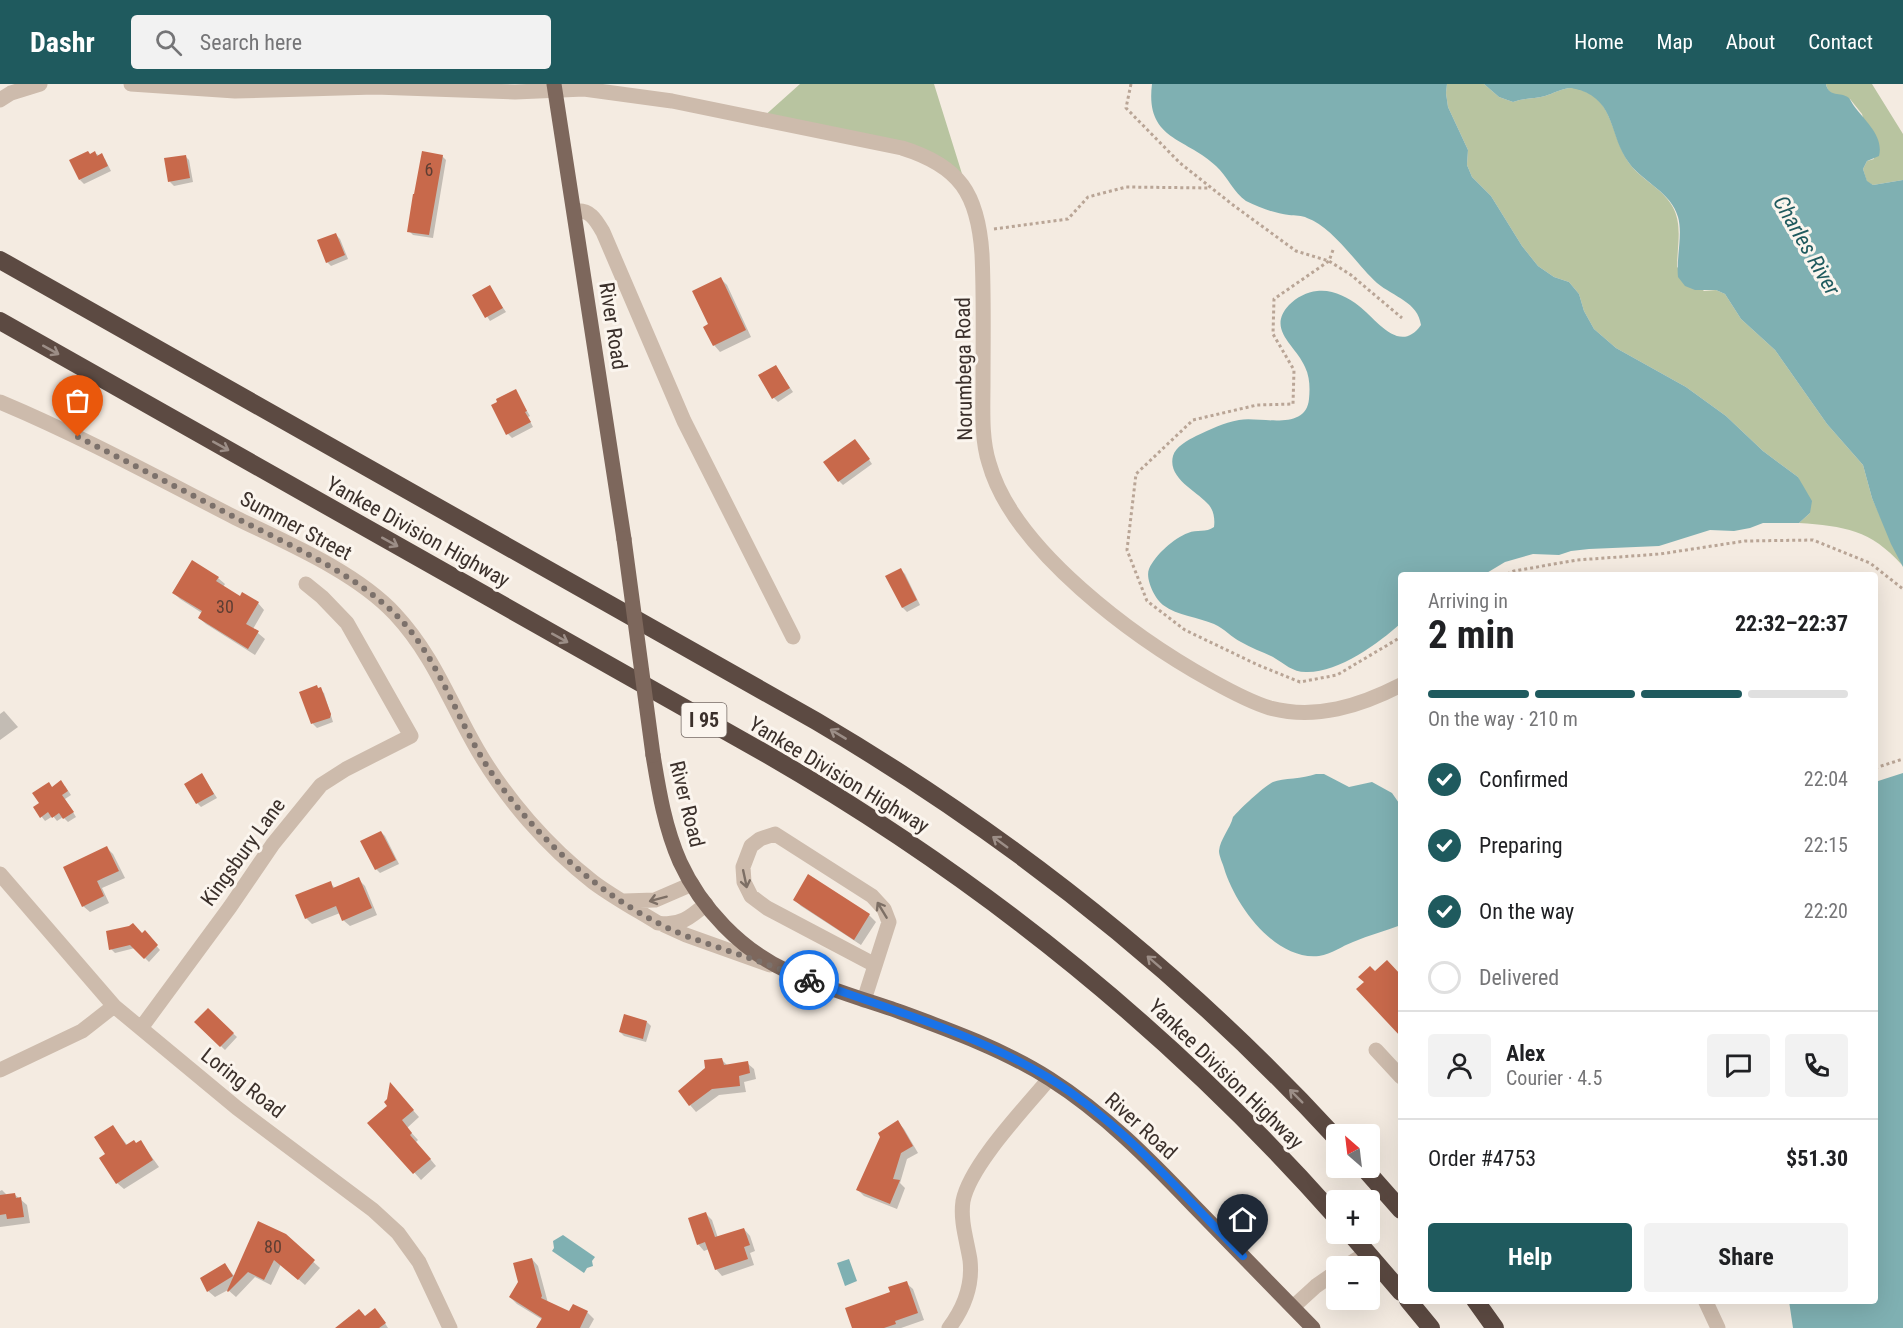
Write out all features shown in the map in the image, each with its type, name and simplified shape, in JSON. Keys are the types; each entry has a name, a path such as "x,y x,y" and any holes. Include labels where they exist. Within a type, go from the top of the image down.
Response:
{"highway":[{"name":"Yankee Division Highway","path":"0,260 816,721 911,780 1022,857 1135,946 1255,1055 1326,1128"},
{"name":"Yankee Division Highway","path":"0,321 776,760 928,855 1049,945 1156,1035 1251,1125 1326,1206"},
{"path":"1373,1178 1398,1207"},
{"path":"1359,1244 1398,1289"},
{"path":"1478,1304 1495,1328"},
{"path":"1418,1314 1431,1328"}],"main road":[{"name":"River Road","path":"555,87 624,539 653,755 668,828 680,861 692,884 706,904 748,947 787,971 991,1049 1049,1079 1096,1112 1149,1160 1313,1328"}],"street":[{"path":"5,97 40,84"},
{"name":"Norumbega Road","path":"131,84 235,91 375,87 515,92 555,87 584,89 650,97 920,153 940,163 955,176 968,193 976,210 981,231 984,423 988,462 996,485 1006,502 1036,543 1084,590 1139,635 1198,673 1269,708 1313,713 1337,710 1376,697 1398,686"},
{"name":"River Road","path":"575,211 586,212 595,219 603,232 684,421 793,638"},
{"name":"Summer Street","path":"0,402 57,426 306,553 349,578 374,596 392,611 431,660 477,749 498,781 522,812 563,856 594,882 658,923 787,971"},
{"name":"Kingsbury Lane","path":"141,1028 273,844 321,784 411,736 347,623 306,584"},
{"path":"864,1000 889,922 884,909 872,896 775,834 760,839 751,846 743,867 744,882 751,896 768,908 875,965"},
{"name":"Loring Road","path":"0,874 114,1006 237,1108 373,1210 398,1233 419,1262 450,1328"},
{"path":"621,900 632,902 655,900 692,884"},
{"path":"658,923 667,925 682,922 706,904"},
{"path":"0,1070 82,1031 114,1006"},
{"path":"1376,1050 1398,1074"},
{"path":"949,1328 961,1311 969,1288 970,1262 964,1232 963,1202 969,1183 982,1162 1049,1079"},
{"path":"1362,1256 1367,1253"},
{"path":"1293,1307 1326,1279"},
{"path":"1707,1304 1718,1328"}],"path":[{"path":"1131,84 1126,108 1180,163 1296,251 1329,261 1351,275 1402,318"},
{"path":"981,231 1068,219 1089,197 1126,187 1211,188"},
{"path":"1333,250 1329,261 1274,300 1273,334 1294,370 1293,404 1257,405 1193,420 1136,474 1127,550 1146,600 1185,630 1258,665 1300,682 1337,675 1398,639"},
{"path":"1512,572 1577,561 1660,554 1745,541 1813,540 1870,563 1903,589"},
{"path":"1878,767 1903,759"}],"green space":[{"path":"800,84 934,84 968,193 940,163 761,119"},
{"path":"1447,84 1484,84 1499,97 1513,102 1574,88 1594,96 1601,103 1629,163 1666,197 1672,206 1679,233 1677,267 1704,291 1716,290 1725,294 1741,319 1775,350 1827,424 1863,465 1872,498 1902,565 1879,544 1856,532 1843,528 1799,523 1810,513 1798,477 1763,451 1726,416 1686,387 1616,348 1594,329 1584,311 1579,294 1569,282 1554,277 1538,266 1522,246 1491,196 1472,177 1467,165 1468,150 1448,107"},
{"path":"1826,84 1872,84 1903,134 1903,180 1873,185 1867,182 1863,169 1867,161 1874,159 1862,114 1850,99 1834,95 1828,90"}],"water":[{"path":"1152,84 1447,84 1448,107 1468,150 1467,165 1472,177 1491,196 1522,246 1538,266 1554,277 1569,282 1579,294 1584,311 1594,329 1616,348 1686,387 1726,416 1763,451 1798,477 1812,501 1810,513 1799,523 1763,523 1734,531 1710,530 1659,546 1589,549 1559,555 1533,554 1505,562 1488,572 1398,572 1398,626 1357,656 1331,668 1318,671 1301,672 1293,669 1237,640 1214,624 1175,612 1163,605 1154,594 1150,583 1148,573 1152,564 1160,553 1183,535 1214,527 1213,513 1209,505 1175,472 1172,464 1176,450 1193,438 1228,423 1248,419 1291,419 1300,416 1306,409 1309,399 1308,375 1301,359 1282,330 1283,314 1289,305 1306,294 1328,291 1350,300 1397,336 1405,337 1421,325 1419,317 1410,305 1377,283 1326,229 1305,217 1272,212 1246,201 1216,166 1161,127 1151,102"},
{"name":"Charles River","path":"1484,84 1826,84 1832,93 1849,98 1879,142 1879,156 1867,161 1863,169 1867,181 1873,185 1903,180 1903,567 1872,498 1863,465 1827,424 1775,350 1741,319 1725,294 1716,290 1695,290 1685,286 1678,277 1680,231 1675,208 1629,163 1606,111 1600,103 1592,95 1571,88 1513,102 1499,97"},
{"path":"1903,773 1903,1328 1793,1328 1789,1304 1878,1304 1878,781"},
{"path":"1324,774 1349,787 1372,782 1392,793 1398,802 1398,926 1319,956 1303,955 1287,950 1259,928 1229,883 1219,851 1233,817 1246,803 1273,782"},
{"path":"563,1235 595,1257 592,1261 593,1266 587,1268 584,1273 552,1251 553,1241"},
{"path":"849,1259 857,1281 845,1286 837,1263"}],"building":[{"path":"88,151 90,154 95,151 97,156 102,153 108,166 79,180 69,160"},
{"path":"422,151 443,155 429,235 407,232"},
{"path":"186,155 190,178 168,182 164,158"},
{"path":"336,233 345,255 326,263 317,240"},
{"path":"721,277 746,330 713,346 703,327 708,324 692,291"},
{"path":"490,285 503,308 485,318 472,295"},
{"path":"776,365 790,388 772,399 758,375"},
{"path":"516,389 531,422 506,435 491,405 497,402 496,399"},
{"path":"855,439 870,459 838,482 823,462"},
{"path":"192,560 219,577 216,581 240,596 242,592 259,602 246,624 259,631 248,649 198,618 202,611 172,593"},
{"path":"901,568 917,600 902,608 885,576"},
{"path":"317,685 318,688 321,687 331,714 330,718 311,724 299,692"},
{"path":"202,773 214,794 196,804 184,784"},
{"path":"61,780 68,791 62,795 74,812 63,819 59,813 52,818 48,812 40,818 33,807 39,803 32,793 49,782 52,787"},
{"path":"381,831 396,860 375,870 360,841"},
{"path":"107,846 119,871 97,881 104,896 82,907 63,867"},
{"path":"808,874 870,914 854,940 793,900"},
{"path":"359,877 372,908 342,921 336,906 305,919 295,895 331,881 333,888"},
{"path":"133,923 142,933 145,930 158,945 144,959 130,945 109,950 106,931"},
{"path":"1387,960 1398,972 1398,1034 1356,989 1364,982 1358,977 1370,966 1375,971"},
{"path":"208,1008 234,1033 220,1047 194,1022"},
{"path":"624,1014 647,1021 643,1039 619,1032"},
{"path":"722,1058 724,1065 748,1061 750,1073 739,1076 740,1086 712,1089 689,1106 678,1091 705,1068 704,1060"},
{"path":"390,1082 414,1110 402,1120 412,1133 410,1135 431,1159 413,1174 367,1123 387,1106 384,1102 387,1099"},
{"path":"898,1120 913,1146 901,1153 893,1179 900,1180 890,1204 856,1190 880,1137 878,1133"},
{"path":"113,1125 126,1145 134,1140 136,1143 141,1140 153,1160 116,1184 99,1158 105,1154 94,1137"},
{"path":"15,1193 16,1198 21,1197 24,1217 7,1219 6,1214 0,1215 0,1195"},
{"path":"706,1212 715,1237 744,1228 750,1245 744,1247 748,1259 715,1270 705,1242 697,1245 688,1218"},
{"path":"258,1221 286,1234 315,1260 298,1280 274,1260 264,1280 248,1272 228,1292 227,1291"},
{"path":"532,1258 541,1298 569,1311 573,1304 588,1311 580,1328 536,1328 542,1318 509,1297 518,1282 513,1263"},
{"path":"225,1263 233,1276 207,1292 200,1278"},
{"path":"907,1281 918,1313 895,1321 896,1324 884,1328 852,1328 845,1308 890,1292 888,1287"},
{"path":"375,1308 386,1323 379,1328 335,1328 359,1309 365,1316"}],"way so far":[{"path":"78,437 306,553 349,578 392,611 431,660 467,731 498,781 535,827 563,856 594,882 672,930 809,980"}],"route":[{"path":"809,980 991,1049 1049,1079 1087,1105 1113,1127 1149,1160 1243,1256"}]}
